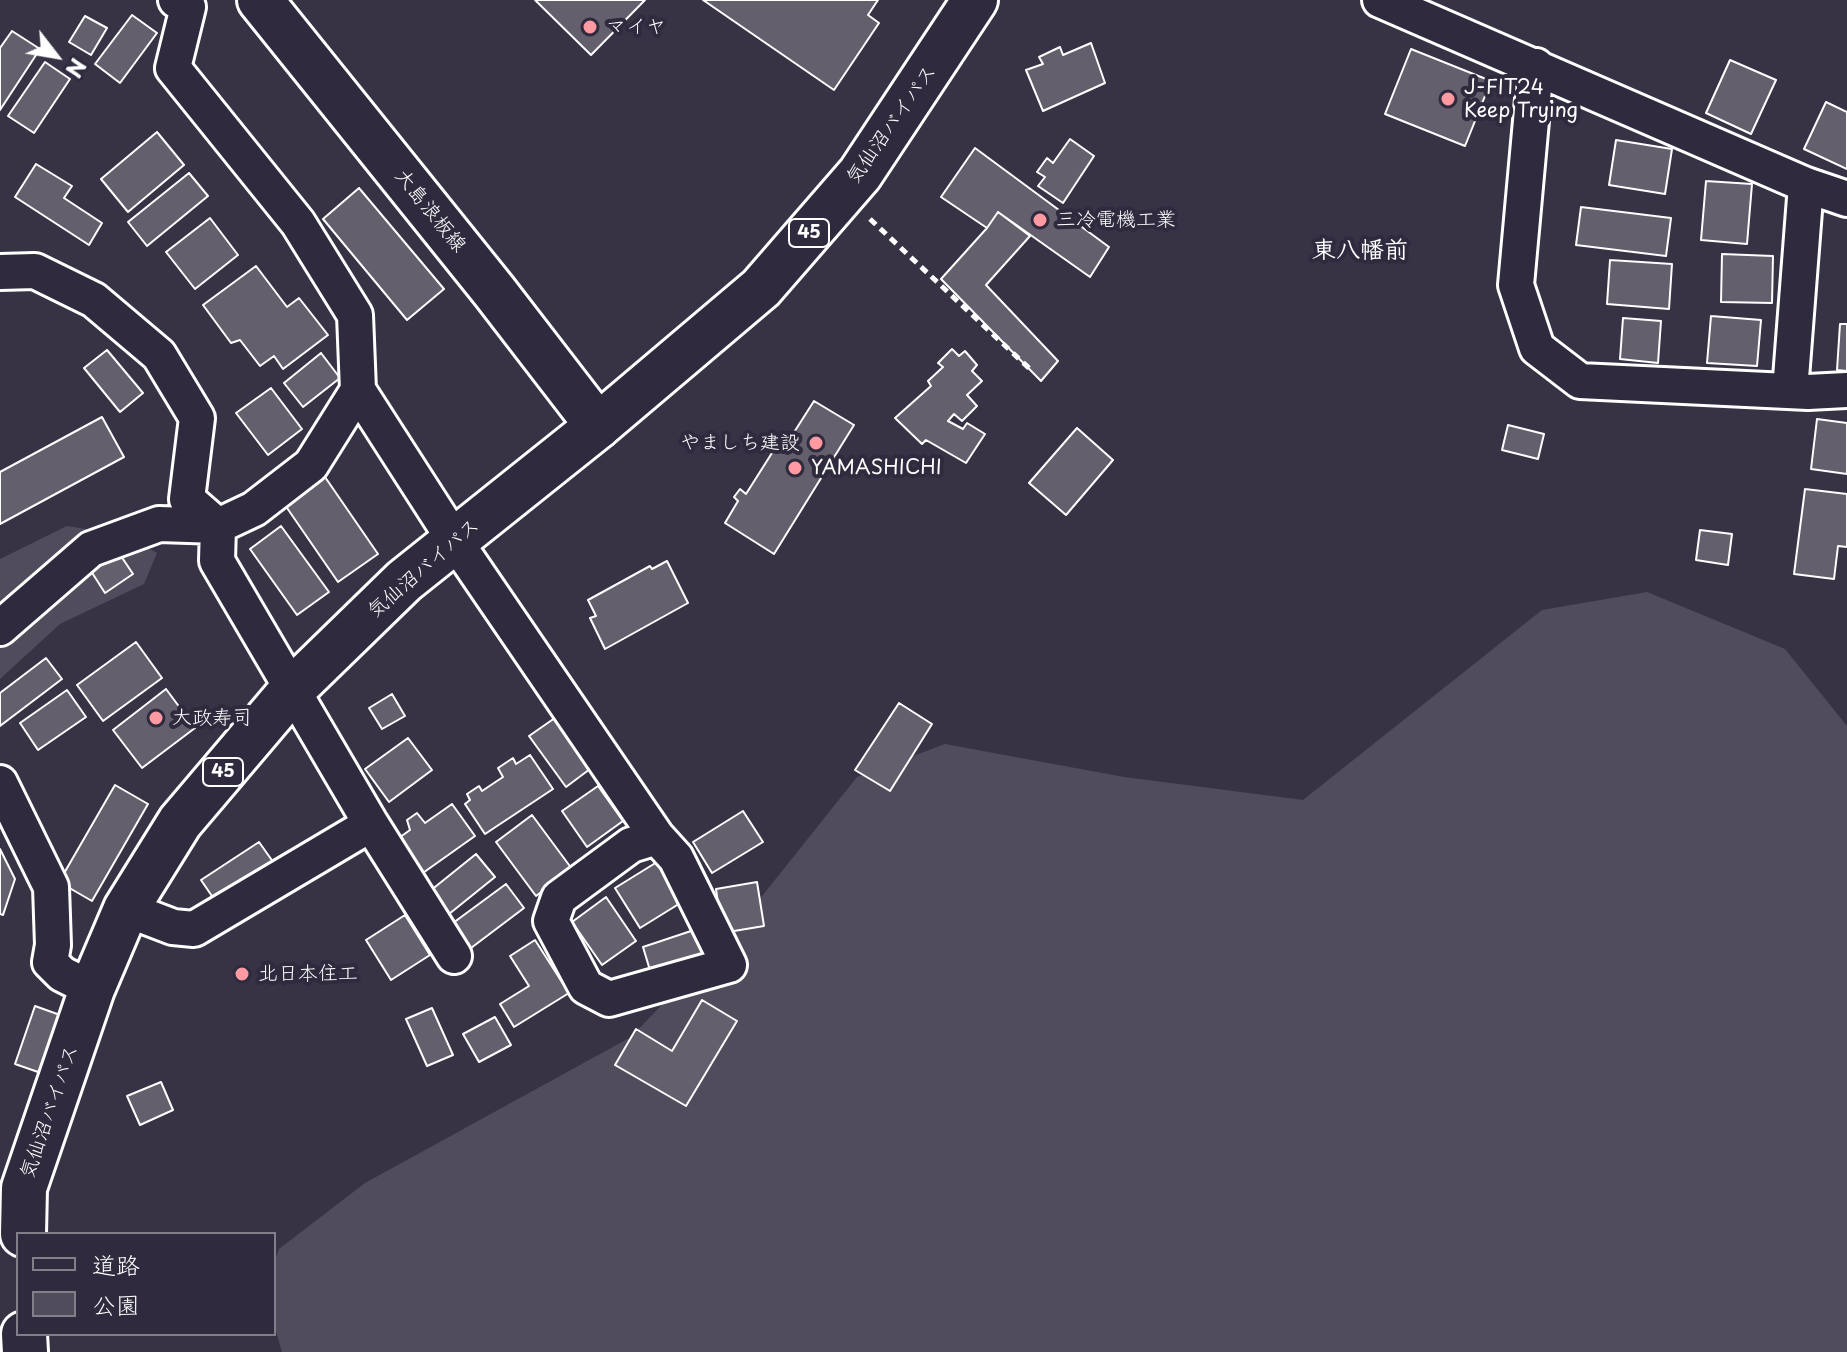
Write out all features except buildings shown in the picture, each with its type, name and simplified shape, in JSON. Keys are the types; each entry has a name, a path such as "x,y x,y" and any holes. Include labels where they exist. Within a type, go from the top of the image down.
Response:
{"main road":[{"name":"大島浪板線","path":"260,0 598,426"},
{"name":"気仙沼バイパス","path":"23,1232 12,1189 126,909 180,822 292,690 404,581 598,426 761,288 860,174 975,0"}],"street":[{"path":"1380,0 1806,185 1847,199"},
{"path":"187,2 173,68 298,223 355,315 358,390 455,541 657,837 676,858 729,965 609,999 586,987 551,921 559,898 631,845 657,837"},
{"path":"1536,66 1516,285 1537,348 1580,381 1790,391 1847,390"},
{"path":"1790,391 1806,185"},
{"path":"0,272 35,271 94,300 159,355 197,418 187,499 218,526"},
{"path":"0,628 91,549 159,524 218,526 254,509 311,465 358,390"},
{"path":"218,526 217,561 371,824 454,956"},
{"path":"0,783 51,887 53,945 50,962 62,974 92,989"},
{"path":"126,909 173,927 194,929 371,824"}],"path":[{"path":"843,194 1031,370"}],"green space":[{"path":"67,526 125,535 157,553 144,584 60,624 0,679 0,559"},
{"path":"1647,592 1785,649 1847,726 1847,1352 282,1352 276,1331 276,1257 279,1249 365,1183 631,1037 743,920 857,777 945,744 1124,777 1303,800 1542,610"}],"place":[{"name":"マイヤ","path":"590,27"},
{"name":"J-FIT24 Keep Trying","path":"1448,99"},
{"name":"三冷電機工業","path":"1040,220"},
{"name":"やましち建設","path":"816,443"},
{"name":"YAMASHICHI","path":"795,468"},
{"name":"大政寿司","path":"156,718"},
{"name":"北日本住工","path":"242,974"}],"district":[{"name":"東八幡前","path":"1360,251"}]}
